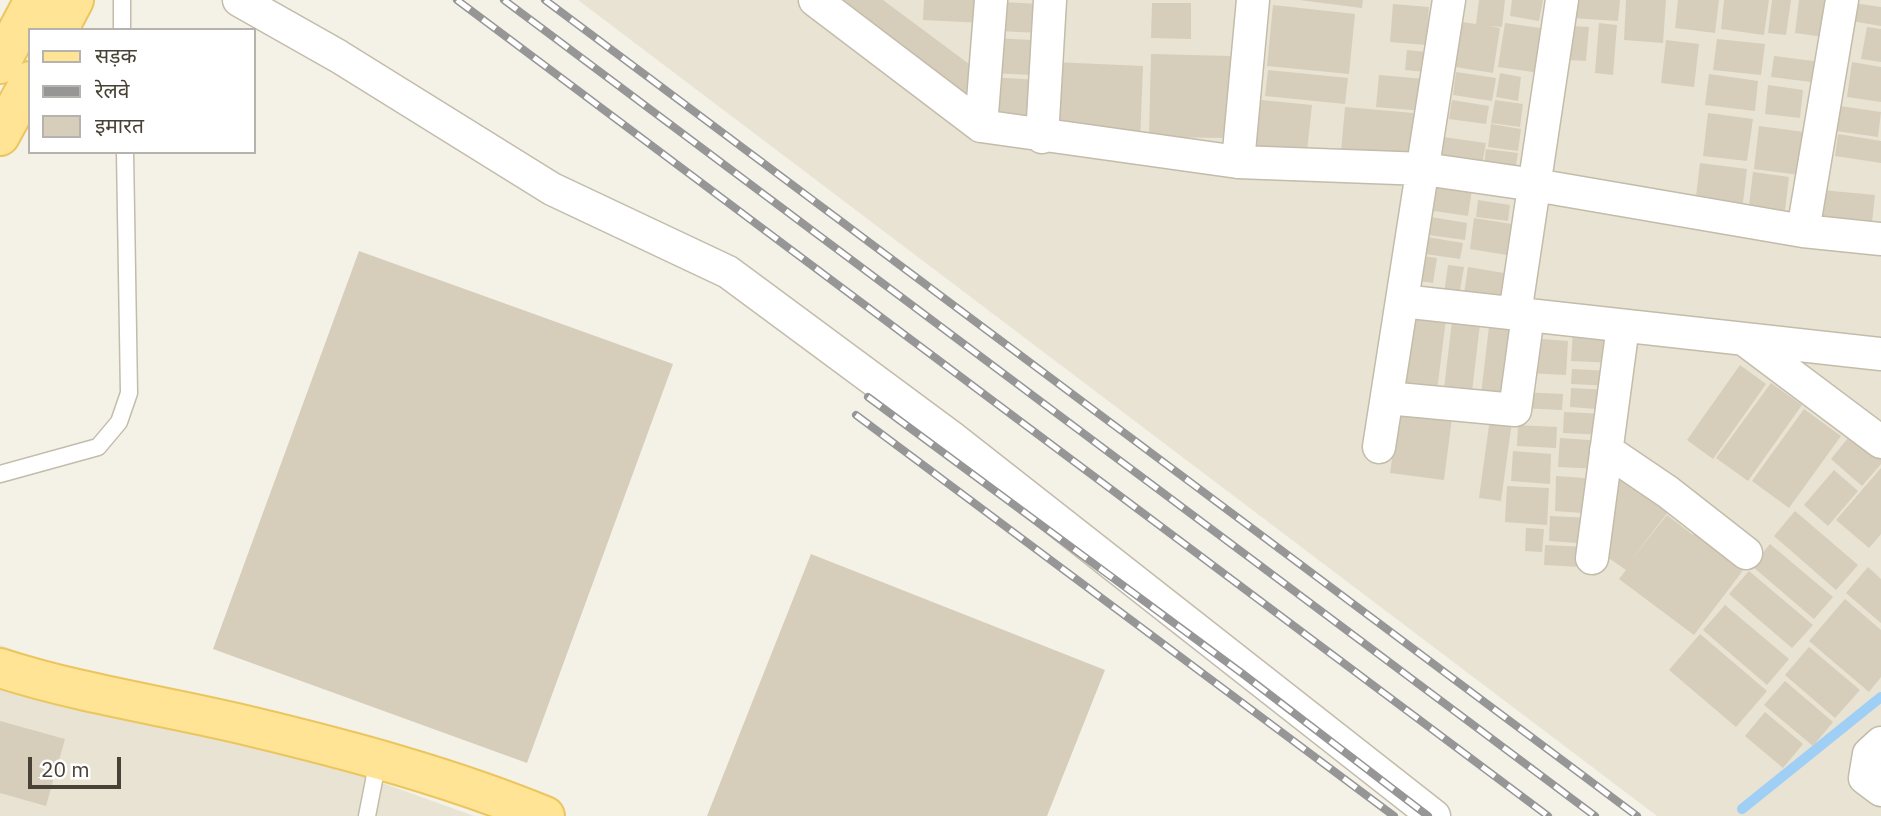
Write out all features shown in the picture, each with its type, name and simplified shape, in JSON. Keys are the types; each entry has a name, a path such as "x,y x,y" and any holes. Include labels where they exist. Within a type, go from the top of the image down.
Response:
{"main road":[{"path":"0,64 34,0"},
{"path":"59,28 74,0"},
{"path":"0,136 28,85"},
{"path":"0,668 36,679 249,726 378,760 504,799 545,816"}],"street":[{"path":"239,0 338,57 552,189 728,272 951,437 1434,816"},
{"path":"981,126 991,0"},
{"path":"1042,136 1051,0"},
{"path":"1238,162 1254,0"},
{"path":"1379,447 1449,0"},
{"path":"1387,398 1515,410 1521,314 1535,185 1562,0"},
{"path":"1803,231 1842,0"},
{"path":"826,4 981,126 1238,162 1424,169 1535,185 1803,231 1881,239"},
{"path":"1402,301 1881,354"},
{"path":"1592,558 1623,326"},
{"path":"1744,340 1881,442"},
{"path":"1606,450 1746,553"},
{"path":"1881,743 1870,754 1865,778 1881,790"}],"lane":[{"path":"122,0 122,28"},
{"path":"0,474 98,447 120,422 130,393 125,154"},
{"path":"367,816 378,760"}],"shaded area":[{"path":"578,0 1881,0 1881,816 1657,816"},
{"path":"0,645 474,816 0,816"}],"building":[{"path":"843,0 883,0 977,70 970,114 843,12"},
{"path":"924,0 987,0 985,23 923,20"},
{"path":"1299,0 1363,0 1362,8"},
{"path":"1479,0 1505,0 1502,27 1488,26 1500,28 1493,73 1455,67 1462,22 1476,24"},
{"path":"1512,0 1543,0 1539,21 1510,16"},
{"path":"1573,0 1620,0 1618,21 1572,18"},
{"path":"1626,0 1666,0 1663,43 1624,40"},
{"path":"1678,0 1719,0 1715,33 1675,28"},
{"path":"1724,0 1769,0 1764,35 1721,29"},
{"path":"1772,0 1791,0 1786,35 1768,33"},
{"path":"1799,0 1836,0 1831,38 1795,33"},
{"path":"1001,2 1041,4 1040,33 999,31"},
{"path":"1152,3 1191,3 1191,39 1151,38"},
{"path":"1854,3 1881,7 1881,26 1851,21"},
{"path":"1393,4 1429,7 1426,45 1390,42"},
{"path":"1273,5 1355,14 1349,74 1267,66"},
{"path":"1505,23 1547,29 1540,73 1498,67"},
{"path":"1599,23 1617,25 1613,75 1595,73"},
{"path":"1572,26 1589,27 1586,61 1569,60"},
{"path":"1867,27 1881,29 1881,62 1861,59"},
{"path":"994,38 1032,40 1031,75 992,73"},
{"path":"1717,39 1765,44 1761,75 1713,70"},
{"path":"1666,40 1699,44 1694,87 1661,83"},
{"path":"1407,50 1438,53 1436,73 1405,70"},
{"path":"1151,54 1232,56 1230,138 1149,137"},
{"path":"1774,56 1821,62 1819,83 1771,77"},
{"path":"1054,62 1143,66 1140,143 1051,128"},
{"path":"1852,62 1881,67 1881,102 1847,97"},
{"path":"1268,70 1348,78 1345,104 1265,96"},
{"path":"1456,72 1496,78 1492,101 1453,95"},
{"path":"1500,73 1521,77 1518,101 1496,97"},
{"path":"1709,74 1758,81 1755,111 1705,105"},
{"path":"1379,75 1425,79 1423,111 1376,107"},
{"path":"990,77 1038,80 1035,121 988,118"},
{"path":"1768,85 1803,90 1800,118 1765,114"},
{"path":"1261,100 1312,105 1307,151 1256,146"},
{"path":"1452,100 1489,106 1486,124 1449,119"},
{"path":"1495,100 1523,104 1520,127 1491,123"},
{"path":"1833,105 1881,112 1878,137 1829,130"},
{"path":"1345,107 1425,114 1421,159 1341,152"},
{"path":"1708,113 1753,119 1747,161 1703,156"},
{"path":"1491,124 1521,129 1518,151 1488,147"},
{"path":"1759,126 1812,133 1807,176 1754,169"},
{"path":"1838,134 1881,141 1881,163 1835,156"},
{"path":"1443,137 1486,143 1482,165 1439,159"},
{"path":"1486,149 1518,153 1514,177 1483,172"},
{"path":"1700,163 1747,169 1742,211 1695,205"},
{"path":"1753,172 1789,177 1784,219 1748,214"},
{"path":"1432,176 1473,182 1468,216 1427,210"},
{"path":"1822,190 1875,195 1871,232 1819,227"},
{"path":"1478,200 1510,205 1508,221 1476,217"},
{"path":"1425,216 1467,223 1465,240 1422,234"},
{"path":"1474,218 1518,225 1513,256 1470,249"},
{"path":"1427,237 1463,243 1460,259 1425,254"},
{"path":"359,251 673,364 527,763 213,649"},
{"path":"1423,256 1437,258 1433,283 1419,281"},
{"path":"1448,265 1464,267 1458,302 1443,300"},
{"path":"1468,267 1510,274 1506,306 1463,300"},
{"path":"1453,313 1481,316 1471,400 1443,397"},
{"path":"1413,315 1446,319 1436,399 1403,395"},
{"path":"1490,318 1521,322 1510,407 1480,403"},
{"path":"1573,331 1616,333 1614,363 1571,361"},
{"path":"1529,338 1568,341 1566,375 1527,373"},
{"path":"1740,365 1766,384 1713,459 1687,440"},
{"path":"1572,369 1611,371 1611,386 1571,384"},
{"path":"1771,383 1802,405 1748,481 1716,458"},
{"path":"1571,388 1611,390 1610,410 1570,407"},
{"path":"1521,392 1563,394 1562,410 1520,408"},
{"path":"1400,403 1453,410 1444,480 1390,473"},
{"path":"1804,409 1841,436 1789,508 1752,481"},
{"path":"1491,411 1513,414 1501,501 1479,498"},
{"path":"1564,412 1605,414 1604,435 1563,433"},
{"path":"1518,425 1557,427 1556,448 1517,446"},
{"path":"1853,432 1881,456 1881,464 1862,486 1831,459"},
{"path":"1560,438 1602,441 1600,469 1558,467"},
{"path":"1513,451 1551,454 1550,484 1511,481"},
{"path":"1608,456 1675,503 1628,564 1667,515 1693,535 1698,528 1747,565 1694,635 1619,579 1626,570 1597,550"},
{"path":"1881,468 1881,534 1869,548 1836,520"},
{"path":"1834,470 1858,491 1828,526 1804,505"},
{"path":"1556,476 1598,479 1596,514 1555,511"},
{"path":"1507,486 1549,488 1547,525 1505,522"},
{"path":"1795,511 1858,565 1836,590 1774,536"},
{"path":"1550,516 1592,518 1591,544 1549,541"},
{"path":"1526,528 1544,529 1542,552 1525,551"},
{"path":"1770,544 1833,597 1814,619 1752,566"},
{"path":"1545,545 1586,547 1580,567 1544,565"},
{"path":"811,554 1105,670 1047,816 707,816"},
{"path":"1868,567 1881,579 1881,623 1846,593"},
{"path":"1749,571 1813,625 1792,648 1729,594"},
{"path":"1845,599 1881,630 1881,677 1869,692 1809,641"},
{"path":"1725,605 1789,659 1767,685 1703,630"},
{"path":"1700,634 1767,691 1736,727 1669,670"},
{"path":"1809,647 1860,690 1835,718 1785,675"},
{"path":"1785,681 1833,722 1813,746 1764,705"},
{"path":"1765,712 1803,744 1783,768 1745,736"},
{"path":"0,721 65,739 46,806 0,793"}],"waterway":[{"path":"1742,809 1881,697"}],"railway":[{"path":"457,0 1548,816"},
{"path":"504,0 1595,816"},
{"path":"545,0 1637,816"},
{"path":"868,397 1243,674 1428,816"},
{"path":"856,415 1394,816"}]}
